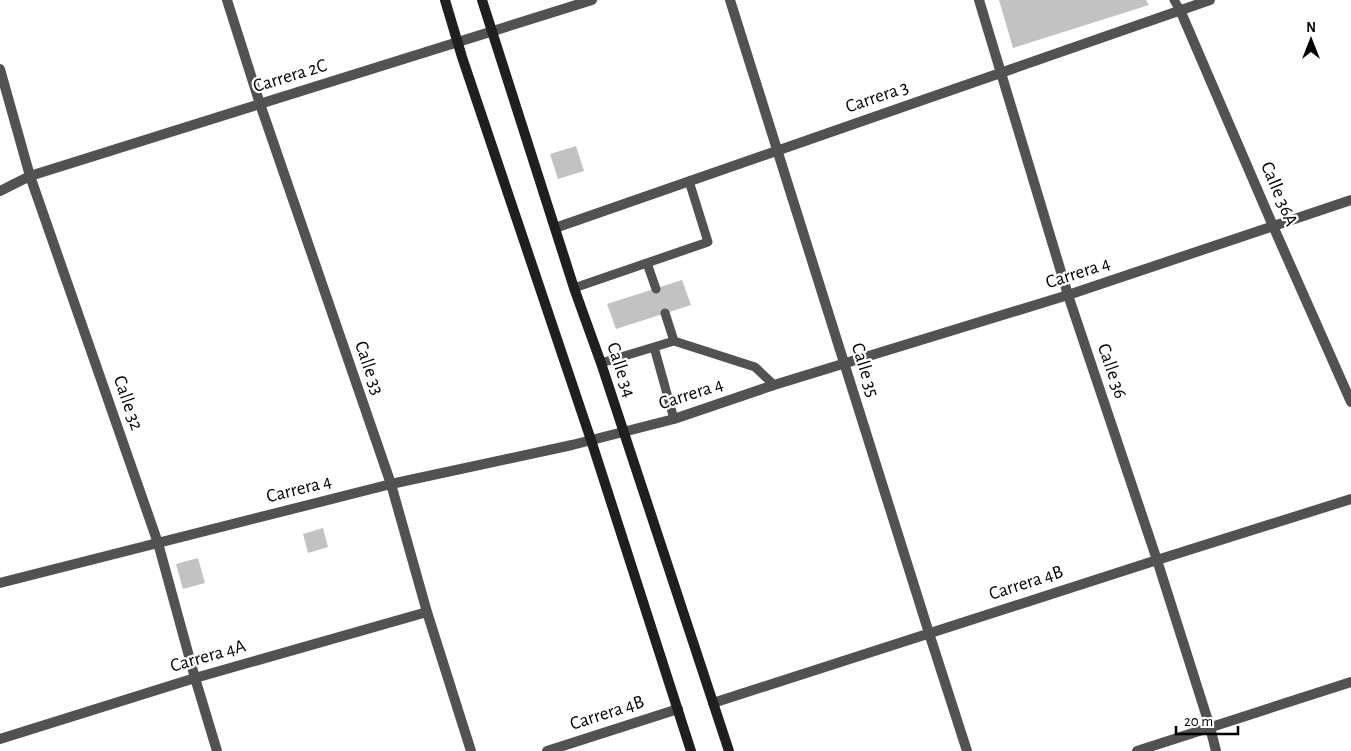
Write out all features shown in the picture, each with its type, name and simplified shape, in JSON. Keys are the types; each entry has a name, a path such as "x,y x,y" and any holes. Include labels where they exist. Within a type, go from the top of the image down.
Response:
{"main road":[{"path":"445,0 457,42 591,440 691,751"},
{"name":"Calle 34","path":"482,0 574,288 601,363 729,751"}],"street":[{"name":"Calle 33","path":"227,0 260,104 391,484 427,612 471,751"},
{"name":"Carrera 2C","path":"0,191 30,176 592,0"},
{"name":"Calle 35","path":"730,0 928,633 967,751"},
{"name":"Calle 36","path":"979,0 1068,295 1157,560 1216,751"},
{"name":"Carrera 3","path":"555,228 1210,0"},
{"name":"Calle 36A","path":"1180,10 1351,402"},
{"name":"Calle 32","path":"0,69 30,176 158,543 194,678 217,751"},
{"name":"Carrera 4","path":"0,583 391,484 591,440 674,419 774,385 845,365 1068,295 1351,200"},
{"name":"Carrera 4B","path":"713,703 1351,499"},
{"name":"Carrera 4A","path":"0,739 194,678 427,612"},
{"path":"1137,751 1351,682"},
{"name":"Carrera 4B","path":"547,751 678,708"}],"lane":[{"name":"Calle 36A","path":"1174,0 1180,10"},
{"path":"574,288 708,242 690,181"},
{"path":"647,263 656,289"},
{"path":"665,313 674,341"},
{"path":"601,363 674,341 755,367 774,385"},
{"path":"654,347 674,419"}],"building":[{"path":"999,0 1146,0 1149,5 1013,48"},
{"path":"576,146 584,171 558,179 550,154"},
{"path":"682,280 691,305 616,329 607,304"},
{"path":"323,528 328,547 308,553 303,534"},
{"path":"198,558 205,583 183,589 176,564"}]}
